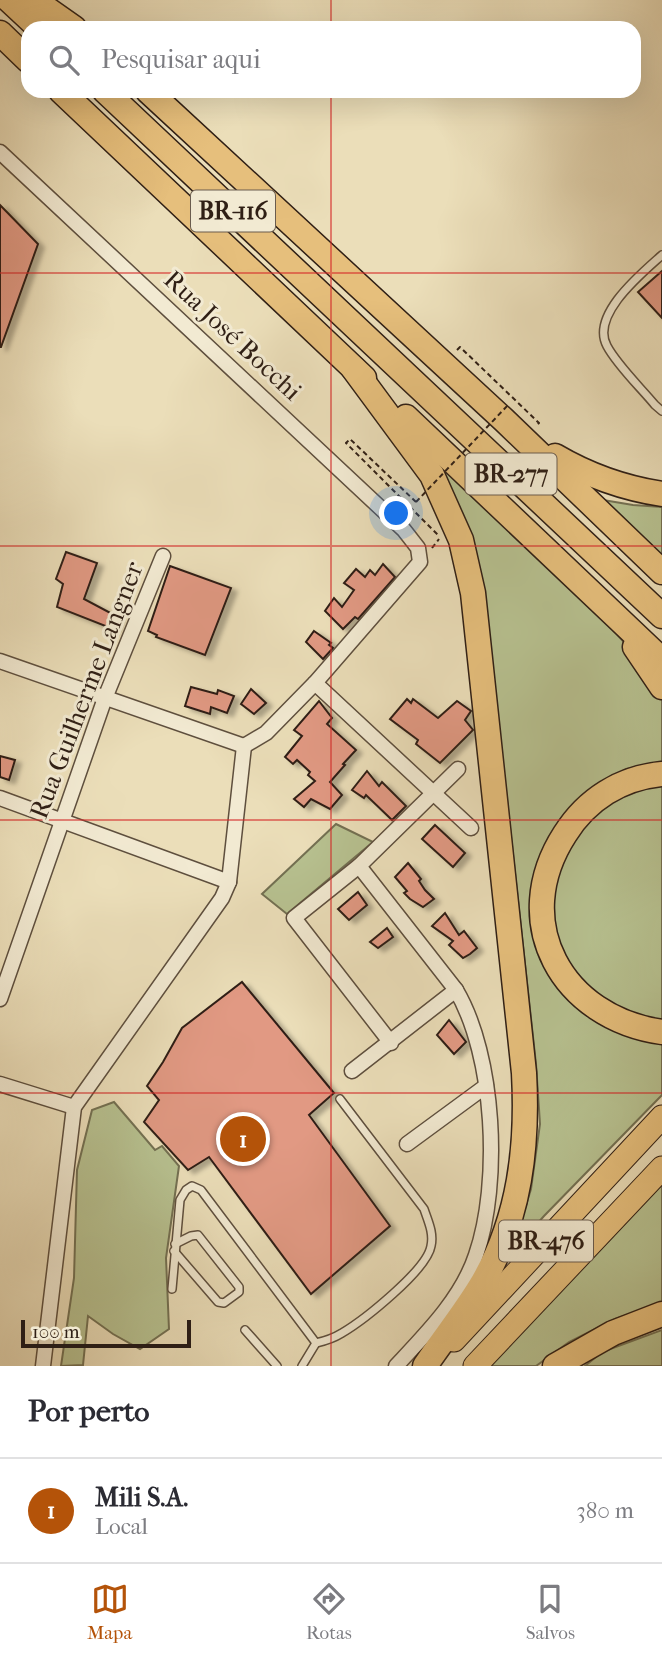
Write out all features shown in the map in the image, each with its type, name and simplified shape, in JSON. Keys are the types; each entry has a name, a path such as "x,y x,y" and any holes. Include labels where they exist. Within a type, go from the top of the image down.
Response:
{"highway":[{"path":"9,0 32,21"},
{"path":"34,0 64,21"},
{"path":"0,33 21,53"},
{"name":"BR-116","path":"68,98 601,602 662,687"},
{"name":"BR-116","path":"112,98 360,332"},
{"path":"156,98 506,412 548,453 610,483 662,494"},
{"name":"BR-277","path":"360,332 662,616"},
{"path":"353,368 432,475 454,522 467,566 473,593 524,1073 524,1150 510,1223 482,1284 427,1366"},
{"path":"506,412 662,572"},
{"path":"612,569 662,605"},
{"path":"601,602 662,660"},
{"path":"662,774 626,781 587,807 571,824 548,864 541,901 542,923 548,947 571,988 614,1018 636,1027 662,1032"},
{"name":"BR-476","path":"427,1366 662,1117"},
{"path":"475,1366 662,1168"},
{"path":"555,1366 613,1333 662,1314"}],"street":[{"name":"Rua José Bocchi","path":"0,152 404,530 418,548 420,562"},
{"name":"Rua Guilherme Langner","path":"0,999 105,698 163,556"},
{"path":"0,661 244,746 266,733 315,683 420,562"},
{"path":"315,683 471,828"},
{"path":"43,1366 74,1107 210,916 229,882 244,746"},
{"path":"391,1043 294,918 359,866 458,769"},
{"path":"0,798 229,882"},
{"path":"359,866 456,990 468,1010 476,1033 486,1086 491,1133 485,1213 476,1255 450,1304 396,1366"},
{"path":"352,1071 456,990"},
{"path":"0,1084 74,1107"},
{"path":"407,1144 486,1086"}],"lane":[{"path":"662,255 627,288 609,312 604,332 606,345 662,411"},
{"path":"302,1366 316,1343 341,1334 412,1278 425,1262 431,1247 431,1230 424,1209 340,1099"},
{"path":"172,1289 180,1200 186,1189 192,1186 201,1190 316,1343"},
{"path":"191,1236 198,1236 239,1287 239,1292 224,1303 218,1301 174,1247 191,1236"},
{"path":"245,1329 277,1366"}],"path":[{"path":"420,562 440,538 346,443 350,439 416,502 506,412"}],"green space":[{"path":"443,469 453,474 610,627 623,641 662,700 662,762 626,769 555,828 548,966 662,1038 662,1095 544,1216 501,1265 519,1228 531,1189 540,1124 536,1064 506,791 470,541"},
{"path":"597,499 662,507 662,561"},
{"path":"662,785 662,1020 630,1018 585,991 561,957 552,927 555,864 593,810 631,790"},
{"path":"336,824 373,842 287,914 262,894"},
{"path":"114,1102 155,1150 162,1146 179,1166 166,1258 169,1329 140,1349 88,1316 83,1365 61,1366 74,1278 77,1170 92,1110"},
{"path":"662,1181 662,1303 615,1319 569,1342 536,1366 487,1366"},
{"path":"662,1330 662,1366 585,1366 602,1352"}],"building":[{"path":"0,205 38,244 1,347 0,347"},
{"path":"662,271 662,318 638,292"},
{"path":"66,552 97,563 84,599 118,617 113,629 57,607 63,584 56,579"},
{"path":"383,564 395,577 358,619 355,617 343,629 325,611 334,598 342,607 354,590 344,583 356,569 365,577 370,570 375,575"},
{"path":"170,566 231,588 205,655 156,637 157,635 148,631"},
{"path":"314,631 331,643 329,645 333,648 323,659 306,642"},
{"path":"191,687 217,694 218,690 234,696 227,713 211,707 210,714 185,706"},
{"path":"251,689 266,703 254,714 241,704"},
{"path":"407,699 411,703 413,699 438,718 457,701 471,711 465,720 473,730 440,763 416,744 418,740 390,719"},
{"path":"319,701 332,718 327,724 356,750 330,782 342,795 330,809 311,799 304,807 294,799 315,781 297,760 293,764 285,757 302,736 294,730"},
{"path":"0,756 15,760 9,780 0,777"},
{"path":"367,771 379,786 382,782 406,806 392,820 366,795 364,798 352,790"},
{"path":"435,825 465,853 453,867 422,839"},
{"path":"408,863 434,899 423,907 404,893 407,891 395,877"},
{"path":"358,892 367,905 349,920 338,909"},
{"path":"445,913 459,935 464,931 477,948 463,958 449,945 453,941 432,926"},
{"path":"387,928 393,937 378,948 370,942"},
{"path":"242,982 334,1093 309,1115 390,1226 311,1294 209,1157 188,1170 144,1122 159,1100 147,1086 182,1028"},
{"path":"449,1020 466,1042 454,1054 437,1035"}],"place":[{"name":"Mili S.A.","path":"243,1139"}]}
